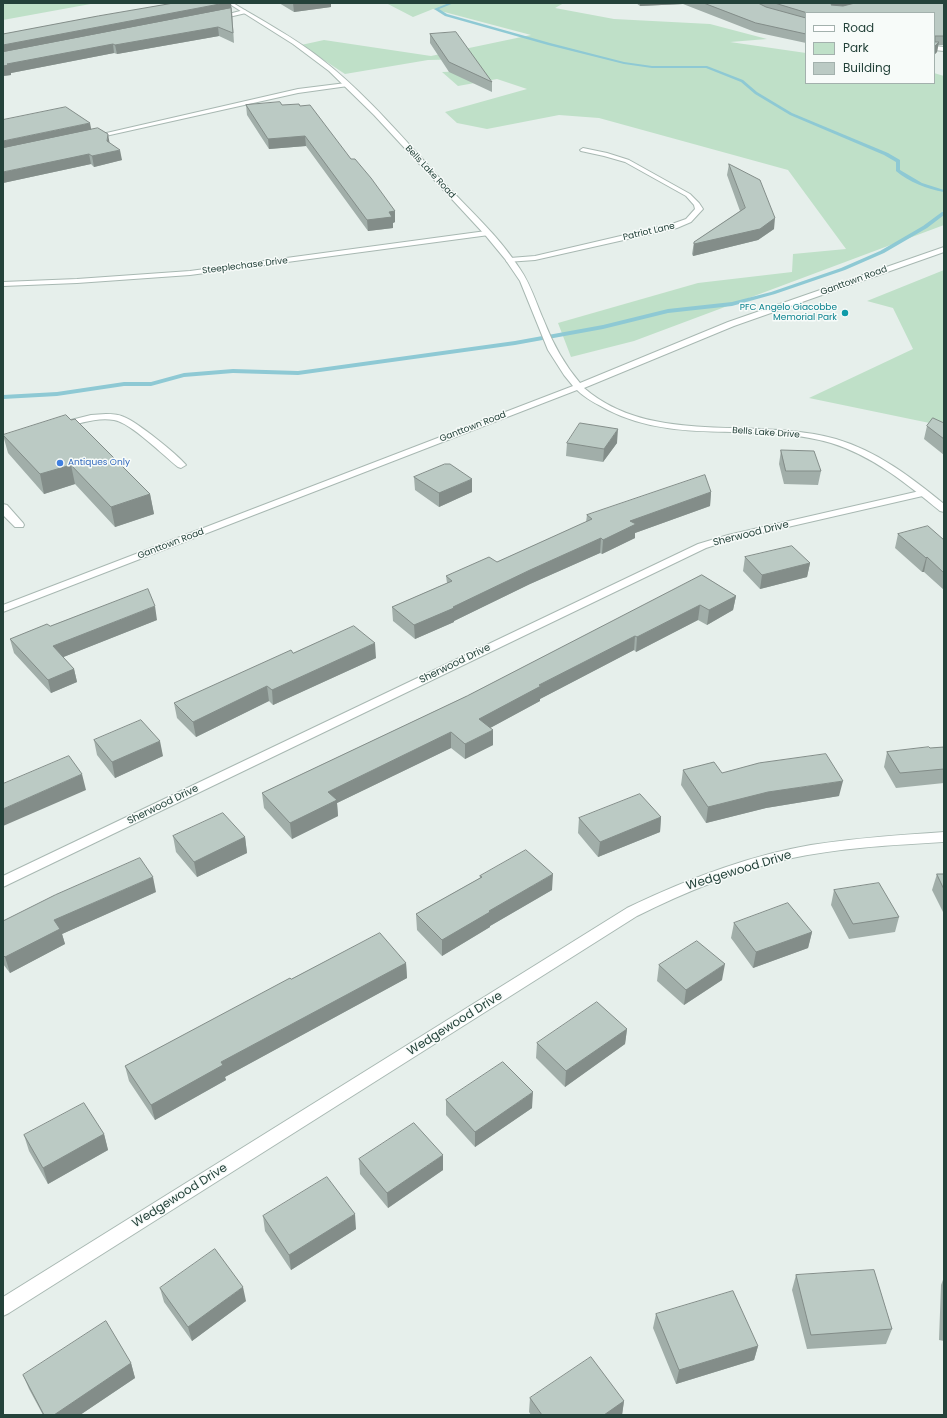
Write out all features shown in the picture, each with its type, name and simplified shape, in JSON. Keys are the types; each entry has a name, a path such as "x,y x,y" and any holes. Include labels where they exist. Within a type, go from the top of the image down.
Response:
{"street":[{"name":"Bells Lake Road","path":"230,3 320,62 346,85 383,121 486,233 510,260 524,281 549,345 562,366 578,387"},
{"path":"213,18 244,12"},
{"path":"87,138 298,91 346,85"},
{"name":"Patriot Lane","path":"510,260 535,258 674,226 690,220 695,216 699,209 697,204 688,195 627,161 605,154 583,150"},
{"name":"Steeplechase Drive","path":"3,284 84,281 190,273 486,233"},
{"name":"Ganttown Road","path":"3,609 578,387 731,324 944,248"},
{"name":"Bells Lake Drive","path":"578,387 597,401 625,415 648,423 692,428 774,432 832,441 854,448 875,458 896,471 944,509"},
{"path":"56,427 100,418 120,418 131,424 181,465"},
{"name":"Sherwood Drive","path":"3,882 702,546 728,538 924,492"},
{"path":"3,507 19,525"},
{"name":"Wedgewood Drive","path":"3,1307 626,916 652,902 681,889 779,857 811,850 848,845 944,837"}],"green space":[{"path":"3,3 96,3 3,20"},
{"path":"386,3 564,3 555,8 614,19 710,24 767,39 730,42 805,53 805,84 935,84 935,73 944,76 944,225 634,341 571,357 558,323 698,283 792,272 793,254 846,249 788,170 599,118 559,115 487,129 457,123 445,112 527,89 497,79 458,86 442,72 472,71 471,59 428,60 345,74 301,45 324,40 431,56 531,35 433,9 413,17"},
{"path":"944,270 944,426 809,398 913,349 893,308 867,301"}],"building":[{"path":"174,3 225,3 3,45 3,34"},
{"path":"704,3 758,3 766,7 805,18 805,34 756,23"},
{"path":"775,3 832,3 831,5 843,6 855,3 944,3 944,36 935,36 935,12 805,12"},
{"path":"231,8 233,33 218,27 115,45 113,44 3,66 3,52"},
{"path":"456,32 492,82 449,62 430,34"},
{"path":"280,102 282,105 310,105 351,159 355,159 371,178 395,211 389,212 392,217 367,220 305,136 268,139 246,105"},
{"path":"66,107 90,123 3,141 3,120"},
{"path":"98,128 108,134 107,141 120,150 92,156 89,154 3,172 3,148"},
{"path":"729,164 760,180 775,218 760,229 694,244 694,242 745,208"},
{"path":"66,415 71,420 75,419 150,494 111,507 71,465 40,474 3,435"},
{"path":"933,418 944,423 944,439 927,426"},
{"path":"580,423 618,429 604,449 567,443"},
{"path":"781,450 814,451 821,471 786,471"},
{"path":"445,464 450,464 472,479 439,493 414,477"},
{"path":"705,475 711,492 630,521 636,524 603,540 601,538 530,570 453,607 454,608 414,625 392,607 452,581 446,576 489,557 497,562 592,519 587,515"},
{"path":"928,526 944,540 944,573 927,557 926,558 898,534"},
{"path":"792,546 810,563 762,575 745,557"},
{"path":"702,575 736,596 709,610 700,605 539,685 541,686 479,719 493,730 465,744 451,732 328,792 337,800 290,823 262,793 467,696"},
{"path":"148,589 155,606 53,646 74,669 48,680 10,639 47,624 50,626"},
{"path":"354,626 375,643 272,690 267,686 193,722 174,703 291,650 293,653"},
{"path":"141,720 160,741 112,762 94,740"},
{"path":"929,747 944,747 944,769 900,773 887,752"},
{"path":"826,754 843,781 768,792 708,807 683,770 714,762 722,773 759,763"},
{"path":"69,756 82,774 3,809 3,784"},
{"path":"640,794 661,817 600,842 579,818"},
{"path":"223,813 245,837 194,862 173,836"},
{"path":"526,850 553,874 442,940 416,914 482,877 480,876"},
{"path":"140,858 153,877 54,920 60,929 5,957 3,955 3,921 55,895"},
{"path":"937,874 944,874 944,889"},
{"path":"879,883 899,917 853,924 834,890"},
{"path":"788,903 812,932 756,952 734,923"},
{"path":"380,933 406,963 221,1062 223,1065 151,1105 125,1066 290,978 291,979"},
{"path":"697,941 725,964 686,990 659,965"},
{"path":"597,1002 627,1029 566,1071 537,1043"},
{"path":"503,1062 533,1092 475,1132 446,1100"},
{"path":"84,1103 104,1134 43,1168 24,1135"},
{"path":"414,1123 443,1155 387,1193 359,1159"},
{"path":"327,1177 355,1214 289,1255 263,1216"},
{"path":"215,1249 243,1287 188,1327 160,1288"},
{"path":"874,1270 892,1329 811,1335 796,1275"},
{"path":"733,1291 758,1346 679,1370 656,1314"},
{"path":"106,1321 131,1363 54,1415 44,1415 23,1375"},
{"path":"591,1357 624,1401 604,1415 542,1415 530,1398"}],"waterway":[{"path":"452,3 436,9 446,15 624,63 652,67 706,67 742,81 756,93 791,114 886,154 898,161 898,171 904,175 926,186 944,191"},
{"path":"3,397 57,394 124,384 151,384 184,375 233,371 298,373 515,343 603,327 668,311 732,304 773,293 843,269 882,252 925,227 944,213"}],"place":[{"name":"PFC Angelo Giacobbe Memorial Park","path":"845,313"},
{"name":"Antiques Only","path":"60,463"}]}
